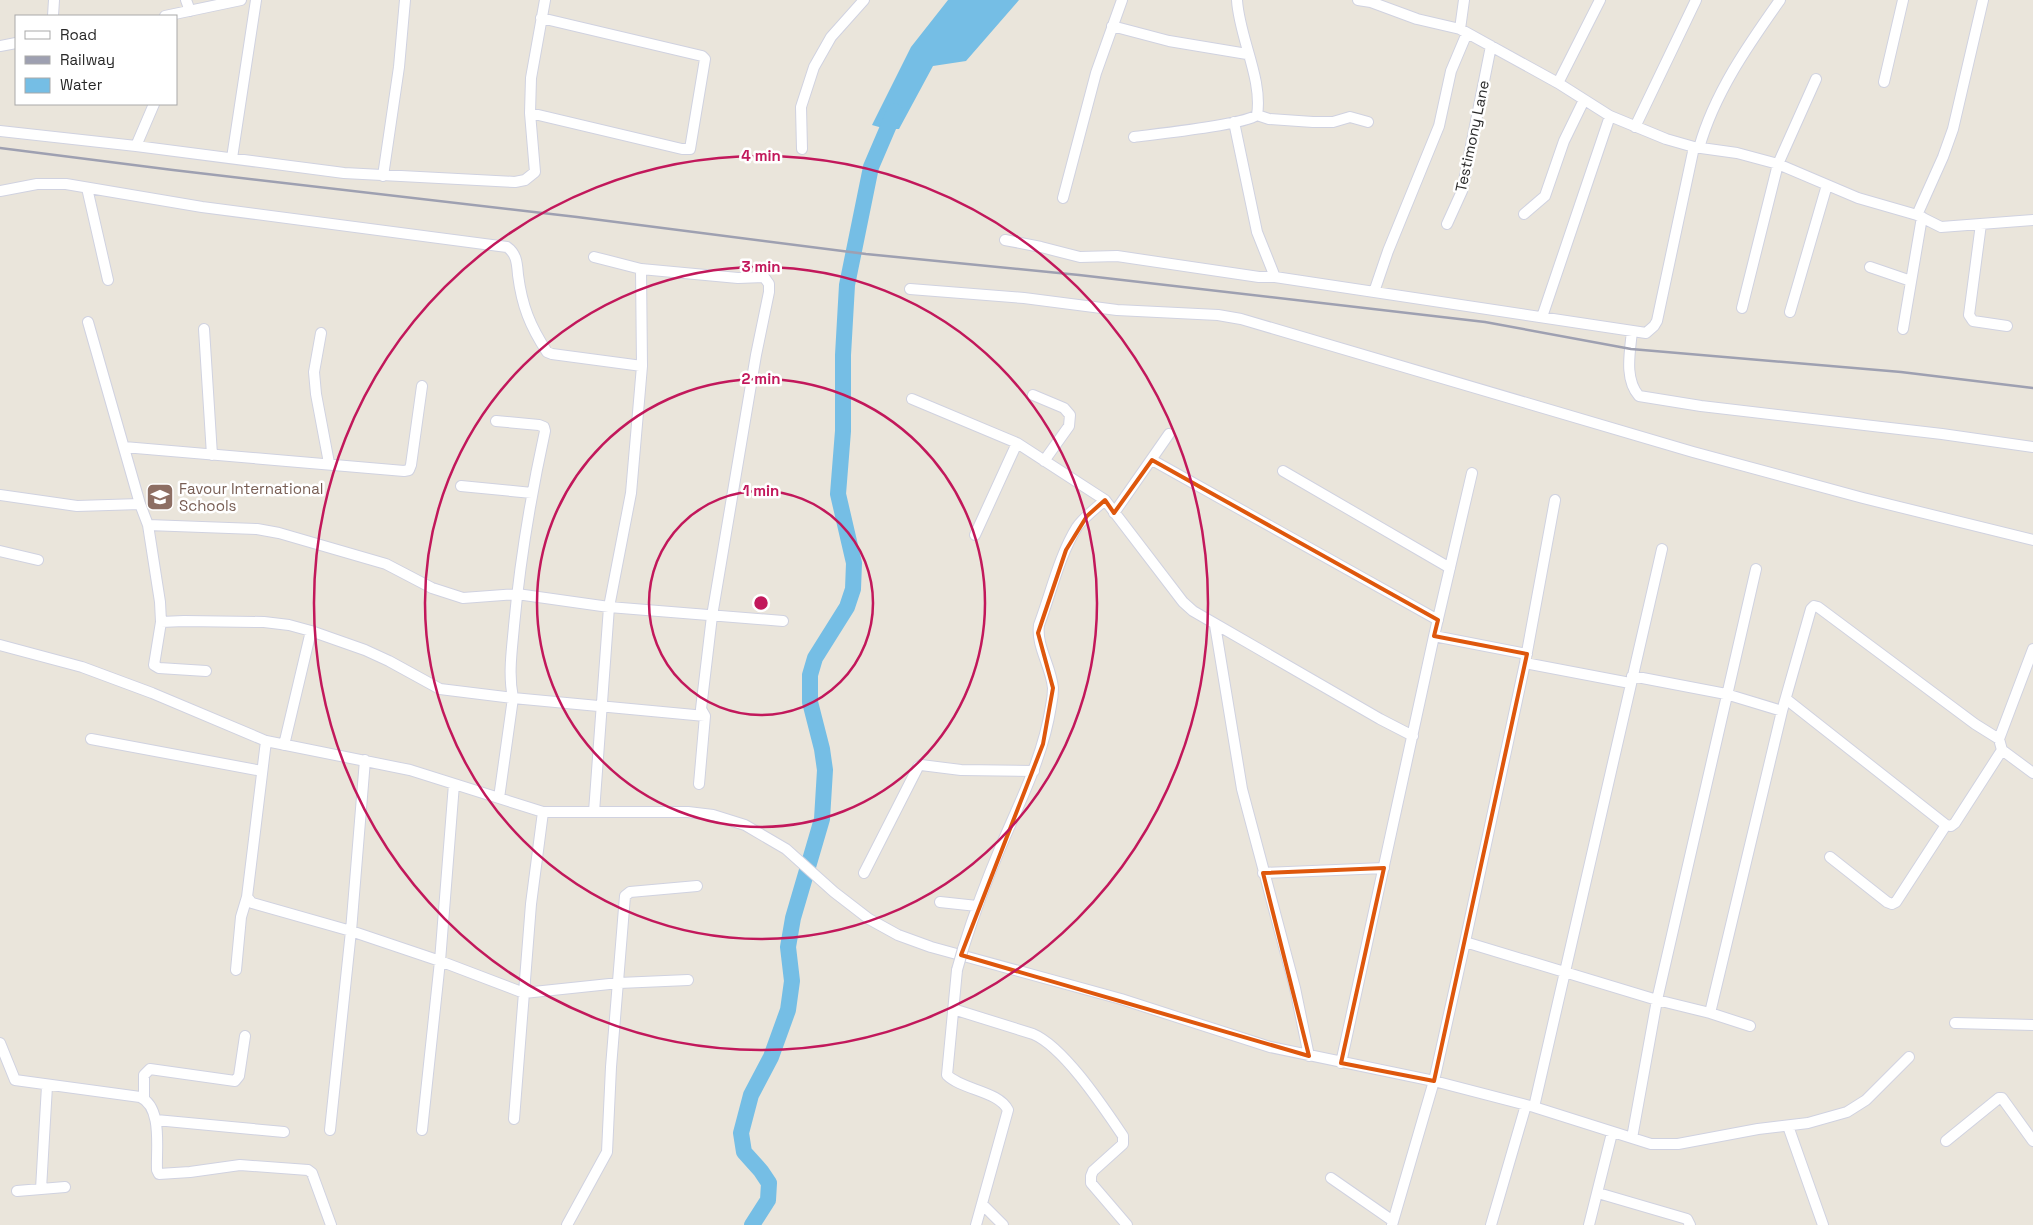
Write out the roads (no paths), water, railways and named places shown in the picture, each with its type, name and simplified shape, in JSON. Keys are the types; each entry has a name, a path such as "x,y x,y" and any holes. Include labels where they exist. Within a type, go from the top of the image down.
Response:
{"street":[{"path":"53,15 54,0"},
{"path":"186,0 190,11"},
{"path":"170,15 241,0"},
{"path":"232,158 246,78 256,0"},
{"path":"383,176 399,67 405,0"},
{"path":"0,131 136,146 344,173 515,182 525,180 535,172 530,113 531,78 545,0"},
{"path":"1063,198 1096,73 1122,0"},
{"path":"1237,0 1239,22 1257,96 1256,115"},
{"path":"1358,0 1371,2 1417,19 1463,31 1558,84 1610,116 1635,127 1696,148 1737,153 1778,164 1858,198 1919,216 1946,227 2033,220"},
{"path":"1374,292 1388,251 1439,126 1463,31 1464,0"},
{"path":"1558,84 1600,0"},
{"path":"1635,127 1696,0"},
{"path":"1005,240 1080,257 1117,256 1259,277 1274,276 1290,280 1646,333 1657,321 1696,148 1718,100 1742,56 1780,0"},
{"path":"1884,82 1903,0"},
{"path":"1903,329 1919,216 1952,130 1983,0"},
{"path":"802,149 801,107 814,67 831,37 859,2"},
{"path":"530,113 682,150 690,149 705,59 702,56 541,18"},
{"path":"1112,26 1169,41 1247,54"},
{"path":"0,46 15,43"},
{"name":"Testimony Lane","path":"1447,224 1462,191 1491,46"},
{"path":"1742,308 1778,164 1816,79"},
{"path":"1524,214 1546,196 1564,141 1584,100"},
{"path":"136,146 154,105"},
{"path":"1134,137 1234,122 1252,118 1256,115 1269,119 1313,122 1333,122 1350,118 1368,122"},
{"path":"1542,317 1610,116"},
{"path":"1234,122 1257,232 1274,276"},
{"path":"0,191 52,183 202,207 507,247 513,251 516,258 522,301 527,316 547,352 642,366"},
{"path":"1790,312 1827,185"},
{"path":"87,188 108,280"},
{"path":"1981,224 1969,315 1973,321 2007,326"},
{"path":"594,257 642,268 738,278 764,277 768,284 769,292 756,355 712,616 700,709 705,716 699,784"},
{"path":"1870,267 1911,281"},
{"path":"594,812 609,607 631,493 642,366 642,268"},
{"path":"910,289 1033,299 1117,310 1218,315 1242,319 1692,452 1863,498 2033,540"},
{"path":"88,322 140,504 148,525 160,602 161,622 154,665 156,667 206,671"},
{"path":"204,329 212,455"},
{"path":"1632,331 1629,373 1632,389 1639,396 1710,407 1942,434 2033,447"},
{"path":"321,333 314,372 316,394 329,463"},
{"path":"124,447 409,470 422,386"},
{"path":"1033,395 1064,408 1070,415 1069,426 1044,460"},
{"path":"912,399 1017,443 1105,500 1183,602 1193,611 1380,719 1413,736"},
{"path":"496,421 539,425 545,431 532,493 517,594 510,682 513,698 499,798"},
{"path":"1114,513 1169,434"},
{"path":"975,534 1017,443"},
{"path":"1152,460 1438,620"},
{"path":"1283,471 1450,568"},
{"path":"1340,1063 1434,636 1472,474"},
{"path":"461,486 532,493"},
{"path":"0,495 77,506 140,504"},
{"path":"976,1225 1008,1110 1006,1105 999,1100 966,1086 947,1075 957,970 977,906 1044,744 1053,688 1038,633 1039,625 1066,550 1078,527 1105,500"},
{"path":"1330,1178 1393,1223 1434,1081 1526,659 1556,500"},
{"path":"148,525 257,529 279,533 386,564 446,594 463,598 517,594 609,607 783,621"},
{"path":"1491,1225 1530,1106 1566,972 1662,549"},
{"path":"0,551 38,560"},
{"path":"1632,1138 1657,1000 1756,569"},
{"path":"1710,1013 1782,711 1811,609 1814,606 1818,607 1975,724 2033,773"},
{"path":"161,622 184,620 264,622 289,625 312,631 389,661 440,689 513,698 705,716"},
{"path":"1215,625 1242,789 1294,988 1309,1056"},
{"path":"284,745 312,631"},
{"path":"1434,636 1526,659 1631,679 1726,694 1782,711"},
{"path":"0,645 82,667 152,693 266,741 410,770 543,812 688,812 713,815 745,825 786,849 834,892 869,919 898,935 931,947 1121,999 1270,1048 1434,1081 1530,1106 1651,1144 1678,1144 1758,1129 1822,1120 1847,1112 1857,1107 1876,1091 1909,1057"},
{"path":"1786,699 1946,825 1951,826 1955,823 2000,745 2033,652"},
{"path":"91,739 262,771"},
{"path":"236,970 241,917 247,897 266,741"},
{"path":"330,1130 351,931 365,760"},
{"path":"864,873 918,767 921,765 961,770 1034,771"},
{"path":"422,1130 440,961 454,784"},
{"path":"514,1119 531,904 543,812"},
{"path":"1830,857 1892,904 1896,902 1946,825"},
{"path":"1264,873 1384,868"},
{"path":"567,1225 607,1152 611,1067 625,896 627,892 698,886"},
{"path":"247,897 252,903 351,931 440,961 524,993 619,983 688,980"},
{"path":"940,902 977,906"},
{"path":"1465,942 1750,1026"},
{"path":"953,1009 1040,1037 1071,1067 1097,1097 1124,1140 1123,1144 1093,1171 1091,1183 1127,1225"},
{"path":"1955,1024 2033,1025"},
{"path":"144,1099 144,1075 150,1069 235,1081 238,1079 245,1036"},
{"path":"0,1043 14,1080 144,1099 150,1103 156,1120 158,1174 190,1172 240,1165 308,1170 312,1173 331,1225"},
{"path":"41,1189 47,1086"},
{"path":"1946,1141 1999,1098 2002,1098 2033,1140"},
{"path":"156,1120 284,1132"},
{"path":"1788,1126 1823,1225"},
{"path":"1589,1225 1612,1133"},
{"path":"17,1191 65,1187"},
{"path":"1598,1192 1688,1219 1690,1225"},
{"path":"982,1204 1003,1225"}],"water":[{"path":"948,0 1019,0 966,61 933,66 899,129 886,129 872,125 911,47"}],"waterway":[{"path":"752,1225 768,1200 769,1183 744,1152 741,1133 751,1095 771,1057 788,1010 792,981 788,947 793,918 822,819 825,770 822,749 810,702 810,675 815,658 847,607 853,589 854,563 838,494 843,431 843,355 847,285 871,167 895,111"}],"railway":[{"path":"0,148 577,217 866,254 1079,275 1485,322 1631,349 1901,372 2033,388"}],"place":[{"name":"Favour International Schools","path":"160,497"}]}
